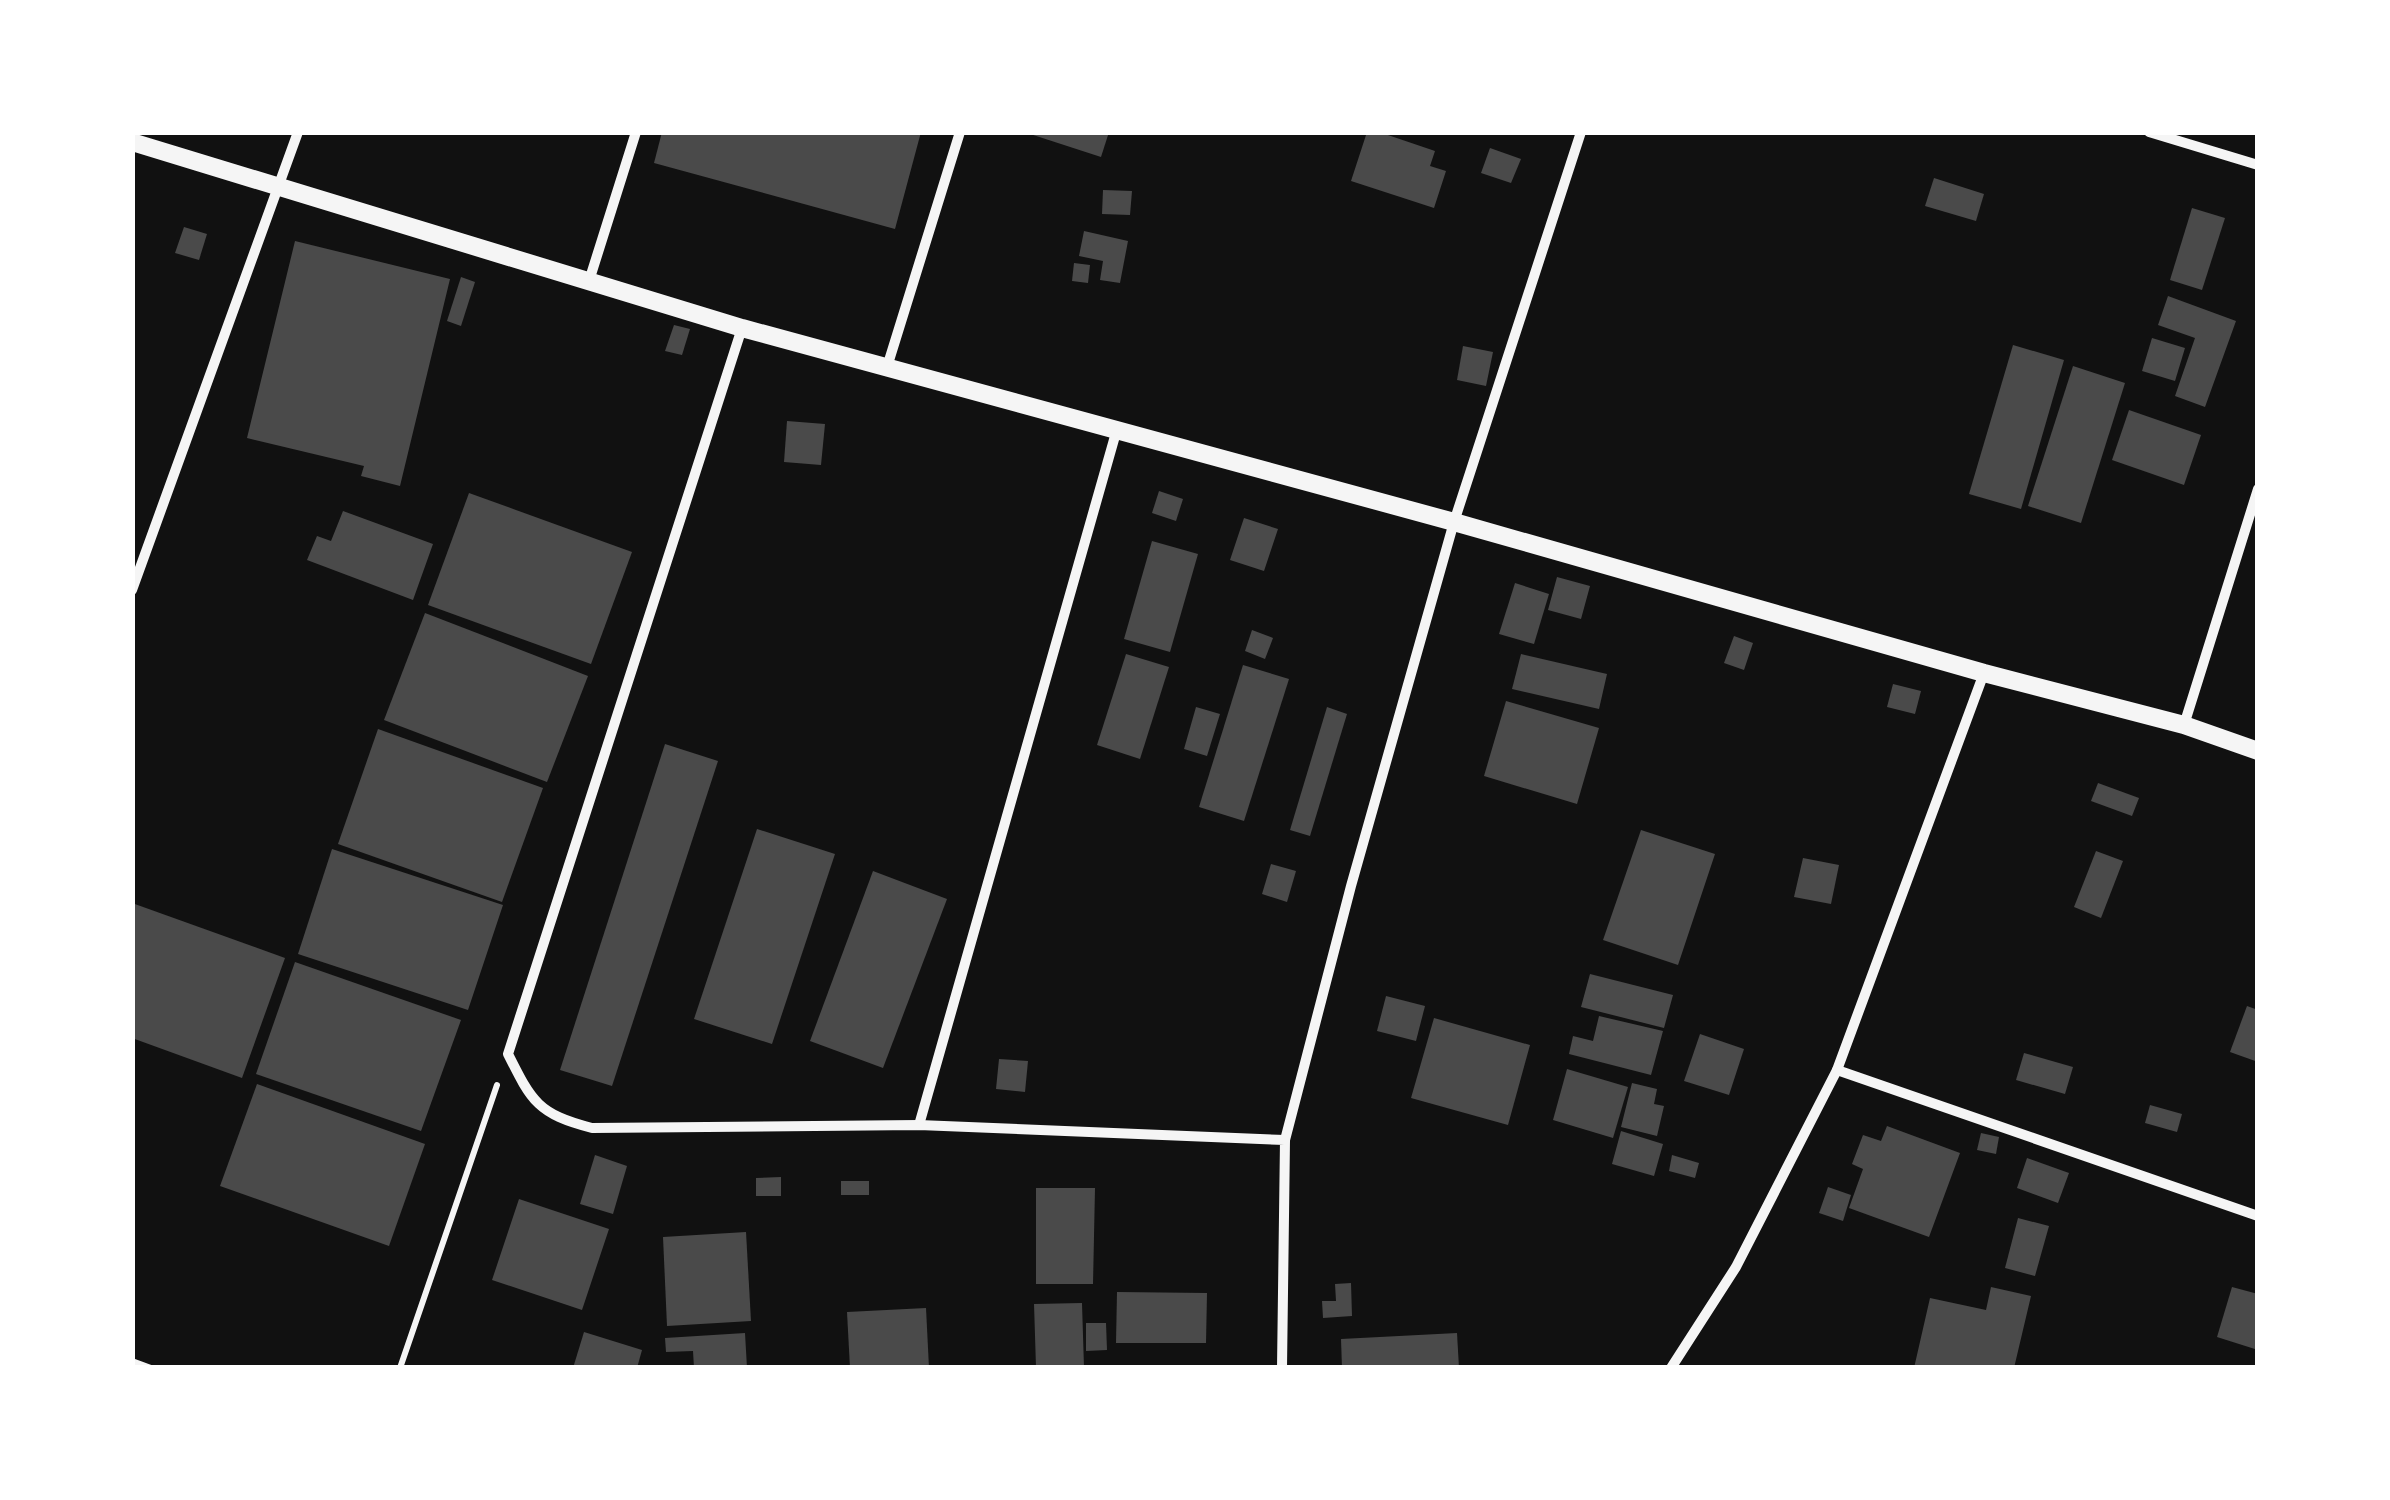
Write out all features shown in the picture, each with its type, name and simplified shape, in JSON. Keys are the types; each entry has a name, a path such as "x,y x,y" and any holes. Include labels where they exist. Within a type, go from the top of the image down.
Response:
{"street":[{"path":"132,590 298,132"},
{"path":"590,282 636,132"},
{"path":"887,367 960,132"},
{"path":"1282,1368 1284,1140 1454,522 1581,132"},
{"path":"2149,132 2258,166"},
{"path":"132,142 742,328 2184,725 2258,751"},
{"path":"742,328 508,1054 531,1097 545,1111 592,1128 918,1126 1284,1140"},
{"path":"918,1126 1117,429"},
{"path":"2184,725 2258,489"},
{"path":"1671,1368 1736,1267 1838,1070 1984,673"},
{"path":"1838,1070 2258,1216"}],"path":[{"path":"400,1368 508,1054"},
{"path":"132,1361 151,1368"}],"building":[{"path":"662,132 921,132 895,229 654,163"},
{"path":"1024,132 1109,132 1101,157"},
{"path":"1367,132 1379,132 1435,151 1430,166 1446,171 1434,208 1351,181"},
{"path":"1490,148 1521,159 1511,183 1481,173"},
{"path":"1934,178 1984,194 1976,221 1925,206"},
{"path":"1103,190 1132,191 1130,215 1102,214"},
{"path":"2192,208 2225,218 2202,290 2170,280"},
{"path":"184,227 207,234 199,260 175,253"},
{"path":"1084,231 1128,241 1120,283 1100,280 1103,261 1079,256"},
{"path":"295,241 450,279 400,486 361,476 364,466 247,438"},
{"path":"1074,263 1090,265 1088,283 1072,281"},
{"path":"461,277 475,282 461,326 447,321"},
{"path":"2168,296 2236,321 2205,407 2175,396 2195,338 2158,325"},
{"path":"674,325 690,329 682,355 665,351"},
{"path":"2152,338 2185,348 2175,381 2142,371"},
{"path":"2013,345 2064,360 2021,509 1969,494"},
{"path":"1463,346 1493,352 1486,386 1457,380"},
{"path":"2073,366 2125,383 2081,523 2028,506"},
{"path":"2129,410 2201,435 2184,485 2112,460"},
{"path":"787,421 825,424 821,465 784,462"},
{"path":"1159,491 1183,499 1176,521 1152,513"},
{"path":"469,493 632,552 591,664 428,605"},
{"path":"343,511 433,544 413,600 307,560 317,536 331,541"},
{"path":"1244,518 1278,529 1264,571 1230,560"},
{"path":"1152,541 1198,554 1170,652 1124,639"},
{"path":"1557,577 1590,586 1581,619 1548,610"},
{"path":"1515,583 1549,594 1534,644 1499,634"},
{"path":"425,613 588,676 547,782 384,720"},
{"path":"1252,630 1273,638 1265,659 1245,651"},
{"path":"1734,636 1753,643 1744,670 1724,663"},
{"path":"1126,654 1169,667 1140,759 1097,745"},
{"path":"1521,654 1607,674 1599,709 1512,689"},
{"path":"1243,665 1289,679 1244,821 1199,807"},
{"path":"1893,684 1921,691 1915,714 1887,707"},
{"path":"1506,701 1599,728 1577,804 1484,776"},
{"path":"1196,707 1220,714 1207,756 1184,749"},
{"path":"1327,707 1347,714 1310,836 1290,830"},
{"path":"378,729 543,788 502,902 338,844"},
{"path":"665,744 718,761 612,1086 560,1070"},
{"path":"2098,783 2139,798 2132,816 2091,801"},
{"path":"757,829 835,854 772,1044 694,1019"},
{"path":"1641,830 1715,854 1678,965 1603,940"},
{"path":"332,849 503,905 468,1010 298,954"},
{"path":"2096,851 2123,861 2101,918 2074,907"},
{"path":"1803,858 1839,865 1831,904 1794,897"},
{"path":"1271,864 1296,871 1287,902 1262,894"},
{"path":"873,871 947,899 883,1068 810,1041"},
{"path":"132,903 285,958 242,1078 132,1038"},
{"path":"295,962 461,1020 421,1131 256,1074"},
{"path":"1590,974 1673,995 1664,1028 1581,1007"},
{"path":"1386,996 1425,1006 1416,1041 1377,1031"},
{"path":"2247,1006 2258,1010 2258,1062 2230,1052"},
{"path":"1599,1016 1663,1031 1651,1075 1569,1054 1573,1036 1593,1041"},
{"path":"1434,1018 1530,1045 1508,1125 1411,1098"},
{"path":"1700,1034 1744,1049 1729,1095 1684,1081"},
{"path":"2024,1053 2073,1067 2065,1094 2016,1080"},
{"path":"999,1059 1028,1061 1025,1092 996,1089"},
{"path":"1567,1069 1628,1087 1613,1138 1553,1120"},
{"path":"1632,1083 1657,1089 1654,1104 1664,1106 1657,1136 1621,1127"},
{"path":"257,1084 425,1144 389,1246 220,1186"},
{"path":"2150,1105 2182,1114 2177,1132 2145,1123"},
{"path":"1887,1126 1960,1153 1929,1237 1849,1208 1863,1169 1852,1164 1863,1135 1881,1141"},
{"path":"1621,1131 1663,1144 1654,1176 1612,1164"},
{"path":"1981,1133 1999,1137 1996,1154 1977,1150"},
{"path":"595,1155 627,1166 613,1214 580,1204"},
{"path":"1672,1155 1699,1163 1695,1178 1669,1171"},
{"path":"2027,1158 2069,1173 2058,1203 2017,1188"},
{"path":"781,1177 781,1196 756,1196 756,1178"},
{"path":"841,1181 869,1181 869,1195 841,1195"},
{"path":"1828,1187 1851,1195 1843,1221 1819,1213"},
{"path":"1036,1188 1095,1188 1093,1284 1036,1284"},
{"path":"519,1199 609,1229 582,1310 492,1280"},
{"path":"2018,1218 2049,1226 2035,1276 2005,1268"},
{"path":"746,1232 751,1321 667,1326 663,1237"},
{"path":"1351,1283 1352,1316 1323,1318 1322,1301 1336,1301 1335,1284"},
{"path":"1991,1287 2031,1296 2014,1368 1914,1368 1930,1298 1986,1310"},
{"path":"2232,1287 2258,1294 2258,1350 2217,1337"},
{"path":"1117,1292 1207,1293 1206,1343 1116,1343"},
{"path":"1082,1303 1084,1368 1036,1368 1034,1304"},
{"path":"926,1308 929,1368 850,1368 847,1312"},
{"path":"1086,1323 1106,1323 1107,1350 1086,1351"},
{"path":"584,1332 642,1350 637,1368 573,1368"},
{"path":"745,1333 747,1368 694,1368 693,1351 666,1352 665,1338"},
{"path":"1457,1333 1459,1368 1342,1368 1341,1339"}]}
